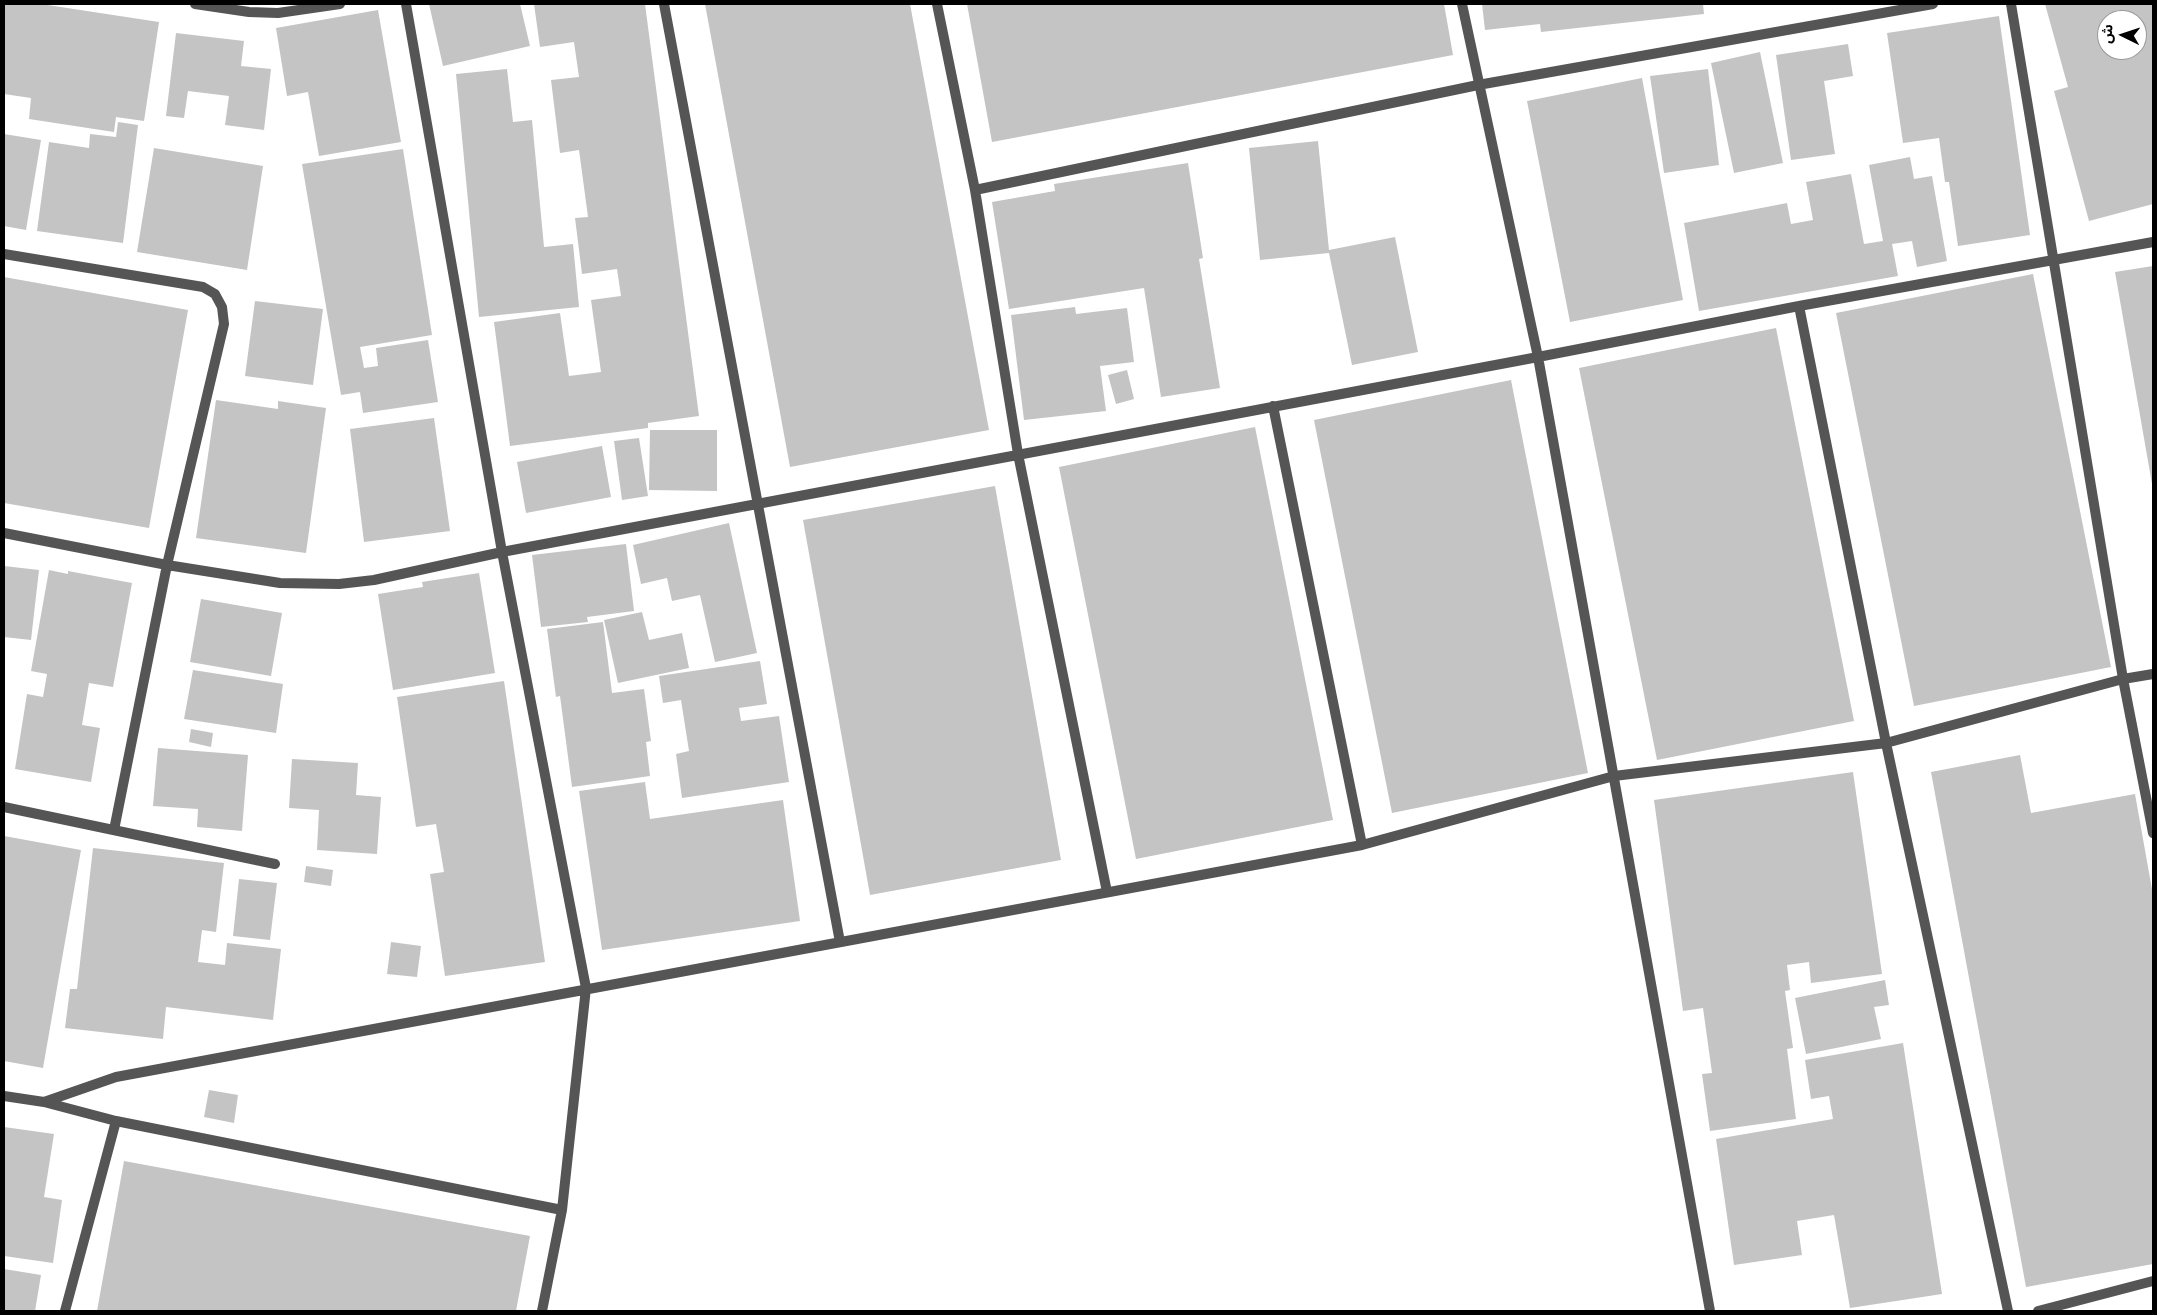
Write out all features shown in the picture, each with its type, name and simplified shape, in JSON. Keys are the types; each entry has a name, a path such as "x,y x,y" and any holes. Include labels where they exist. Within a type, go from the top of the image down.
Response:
{"street":[{"path":"195,4 250,12 278,13 340,4"},
{"path":"406,4 502,552 586,988 562,1210 542,1311"},
{"path":"664,4 840,942"},
{"path":"937,4 975,190 1018,454 1107,892"},
{"path":"1462,4 1538,357 1668,1066 1710,1311"},
{"path":"975,190 1478,85 1933,4"},
{"path":"2011,4 2123,679 2153,833"},
{"path":"4,533 167,566 280,583 340,584 374,580 502,552 1799,306 2153,242"},
{"path":"4,254 203,287 215,294 222,306 224,324 167,566 114,830"},
{"path":"1799,306 1886,743 2008,1311"},
{"path":"1273,406 1362,845"},
{"path":"44,1102 116,1077 1362,845 1614,776 1886,743 2123,679 2153,674"},
{"path":"4,808 275,864"},
{"path":"4,1096 44,1102 116,1121 562,1210"},
{"path":"65,1311 116,1121"},
{"path":"2038,1311 2153,1281"}],"building":[{"path":"4,4 41,4 159,22 144,121 116,117 114,132 29,119 31,98 4,94"},
{"path":"429,4 520,4 530,46 443,66"},
{"path":"534,4 645,4 699,416 648,423 648,428 510,446 494,322 560,313 569,376 601,372 591,300 621,296 617,269 582,274 575,218 588,217 579,150 560,153 551,80 579,77 574,42 540,47"},
{"path":"705,4 910,4 989,430 790,467"},
{"path":"967,4 1444,4 1453,55 992,142"},
{"path":"1482,4 1703,4 1704,14 1541,32 1540,24 1485,30"},
{"path":"2045,4 2153,4 2153,204 2089,221 2054,91 2068,87"},
{"path":"378,10 401,142 319,156 308,92 287,96 276,28"},
{"path":"1999,16 2030,235 1958,246 1949,182 1945,182 1939,138 1903,143 1887,33"},
{"path":"176,33 244,41 241,66 271,69 264,130 225,125 229,96 188,91 184,118 166,116"},
{"path":"1848,44 1853,76 1824,81 1835,154 1791,160 1776,55"},
{"path":"1760,52 1783,163 1734,173 1711,63"},
{"path":"507,69 513,122 532,120 544,247 573,244 579,307 479,317 456,74"},
{"path":"1708,69 1719,165 1664,173 1650,76"},
{"path":"1642,78 1683,300 1570,322 1527,101"},
{"path":"118,122 138,125 123,243 37,231 49,142 89,148 90,134 116,137"},
{"path":"4,134 41,140 26,230 4,226"},
{"path":"1318,141 1329,250 1395,237 1418,352 1352,365 1329,253 1260,260 1249,148"},
{"path":"154,148 263,166 247,270 137,252"},
{"path":"403,149 432,335 360,347 364,368 378,366 376,348 428,340 438,402 363,413 360,392 341,395 302,164"},
{"path":"1910,157 1914,179 1932,176 1947,261 1917,267 1912,241 1892,244 1898,276 1699,311 1684,223 1787,203 1791,224 1813,220 1806,182 1851,174 1864,244 1883,241 1869,165"},
{"path":"1188,163 1203,258 1199,259 1220,388 1161,397 1144,288 1009,309 992,202 1055,191 1054,184"},
{"path":"2153,266 2153,484 2152,484 2115,272"},
{"path":"2033,274 2111,667 1914,706 1836,313"},
{"path":"4,277 188,310 149,528 4,503"},
{"path":"255,301 323,309 313,385 245,376"},
{"path":"1075,307 1076,314 1127,308 1134,362 1100,366 1106,411 1024,420 1011,315"},
{"path":"1776,328 1854,721 1657,760 1579,368"},
{"path":"1127,370 1134,399 1116,404 1108,375"},
{"path":"1511,380 1588,773 1392,813 1314,420"},
{"path":"216,400 278,409 278,401 326,408 306,553 196,538"},
{"path":"434,418 450,531 364,542 350,429"},
{"path":"1255,427 1333,820 1136,859 1059,467"},
{"path":"650,430 717,430 717,491 649,490"},
{"path":"639,438 648,496 622,500 614,441"},
{"path":"602,446 611,497 526,513 517,462"},
{"path":"995,486 1061,860 870,895 803,520"},
{"path":"729,523 757,653 715,662 700,595 672,601 667,578 641,584 633,545"},
{"path":"626,544 634,611 587,617 588,622 541,627 532,555"},
{"path":"4,566 39,570 31,640 4,637"},
{"path":"49,570 68,574 68,571 132,583 113,687 89,683 82,725 100,728 91,782 15,769 27,694 43,697 47,674 31,671"},
{"path":"479,573 495,673 393,690 378,594 423,587 422,582"},
{"path":"201,599 282,613 271,676 190,662"},
{"path":"642,612 649,640 682,633 689,668 618,683 604,620"},
{"path":"603,622 612,693 644,689 651,741 646,742 650,776 572,787 560,696 556,697 547,629"},
{"path":"760,661 767,704 739,708 741,721 779,716 789,782 682,798 676,754 689,751 681,700 663,703 659,676"},
{"path":"193,670 283,684 276,733 184,719"},
{"path":"504,681 545,962 445,976 430,874 444,872 436,824 416,827 397,697"},
{"path":"191,729 213,733 211,747 189,742"},
{"path":"158,748 248,755 242,831 197,827 198,809 153,806"},
{"path":"2020,755 2031,813 2135,794 2153,895 2153,1264 2026,1287 1931,772"},
{"path":"292,759 358,763 356,795 381,797 377,854 317,850 319,810 289,808"},
{"path":"1853,772 1882,974 1811,983 1809,962 1787,965 1790,990 1785,991 1793,1048 1787,1049 1796,1119 1710,1131 1702,1074 1712,1073 1703,1008 1683,1011 1654,800"},
{"path":"645,782 650,819 783,800 800,921 602,950 579,791"},
{"path":"4,836 81,850 43,1068 4,1061"},
{"path":"93,848 224,863 216,932 202,930 198,962 225,965 227,943 281,949 273,1020 166,1007 163,1039 65,1028 70,989 77,989"},
{"path":"306,866 333,870 331,886 304,882"},
{"path":"239,879 277,883 270,940 233,936"},
{"path":"391,942 421,946 417,977 387,974"},
{"path":"1885,980 1889,1005 1874,1007 1881,1039 1806,1054 1795,998"},
{"path":"1903,1043 1942,1294 1850,1308 1834,1215 1797,1221 1802,1255 1734,1265 1716,1139 1833,1119 1829,1096 1811,1099 1805,1060"},
{"path":"209,1090 238,1095 234,1123 204,1117"},
{"path":"4,1127 54,1134 44,1197 62,1200 53,1263 4,1256"},
{"path":"124,1161 530,1236 516,1311 97,1311"},
{"path":"4,1269 41,1275 35,1311 4,1311"}]}
